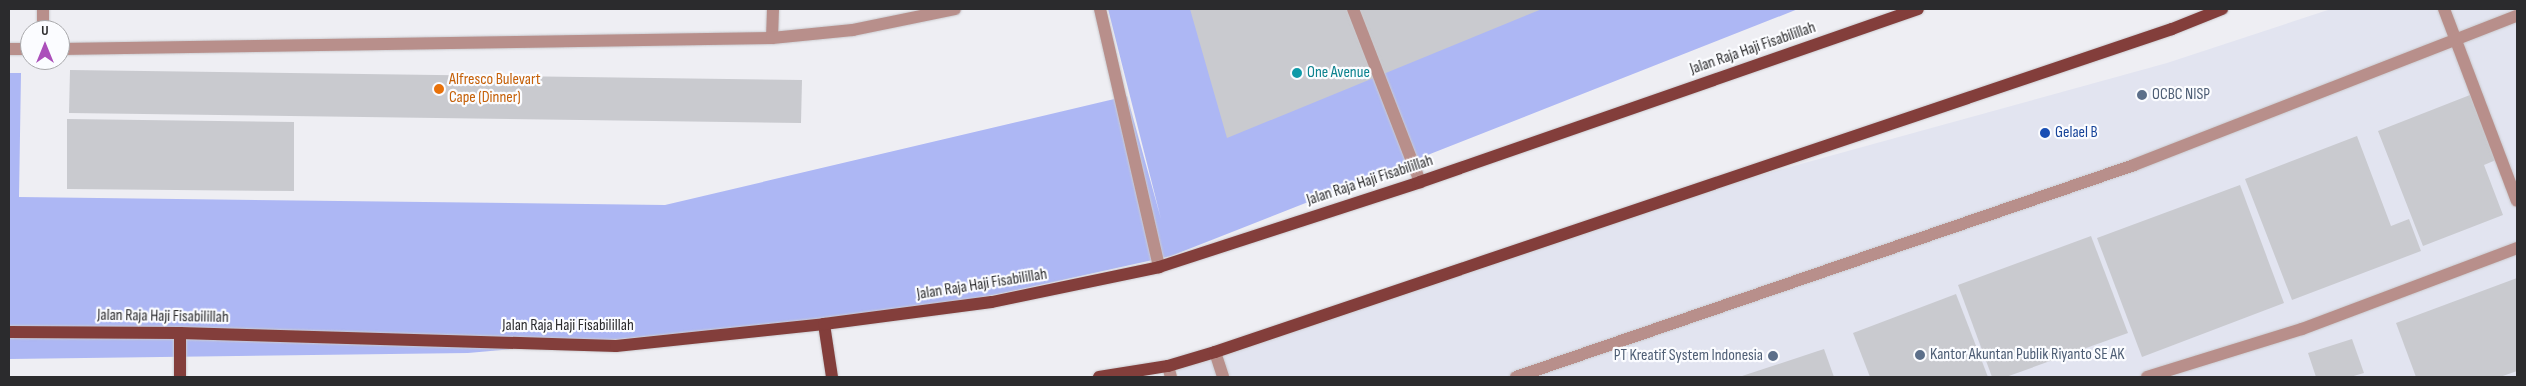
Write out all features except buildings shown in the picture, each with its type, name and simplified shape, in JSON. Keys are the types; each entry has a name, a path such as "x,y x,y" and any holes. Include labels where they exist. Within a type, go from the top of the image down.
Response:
{"main road":[{"name":"Jalan Raja Haji Fisabilillah","path":"9,332 180,333 616,346 824,324 992,302 1159,267 1420,182 1918,9"},
{"path":"1099,377 1170,372 1215,352 2172,29 2222,9"},
{"path":"824,324 832,377"},
{"path":"180,333 180,377"}],"street":[{"path":"772,38 773,9"},
{"path":"70,49 772,38 853,30 955,9"},
{"path":"1100,9 1159,267"},
{"path":"1353,9 1420,182"},
{"path":"2444,9 2517,201"},
{"path":"1516,377 2134,165 2517,16"},
{"path":"2147,377 2302,329 2517,248"},
{"path":"1215,352 1223,377"}],"shaded area":[{"path":"1108,9 1798,9 1171,256 1003,293 893,314 468,353 9,359 9,73 21,73 19,197 665,205 1127,96 1161,219"},
{"path":"2331,9 2517,9 2517,377 1179,377 1176,359 1696,193 2167,63"}],"place":[{"name":"One Avenue","path":"1297,73"},
{"name":"Alfresco Bulevart Cape (Dinner)","path":"439,89"},
{"name":"OCBC NISP","path":"2142,95"},
{"name":"Gelael B","path":"2045,133"},
{"name":"Kantor Akuntan Publik Riyanto SE AK","path":"1920,355"},
{"name":"PT Kreatif System Indonesia","path":"1773,356"}]}
